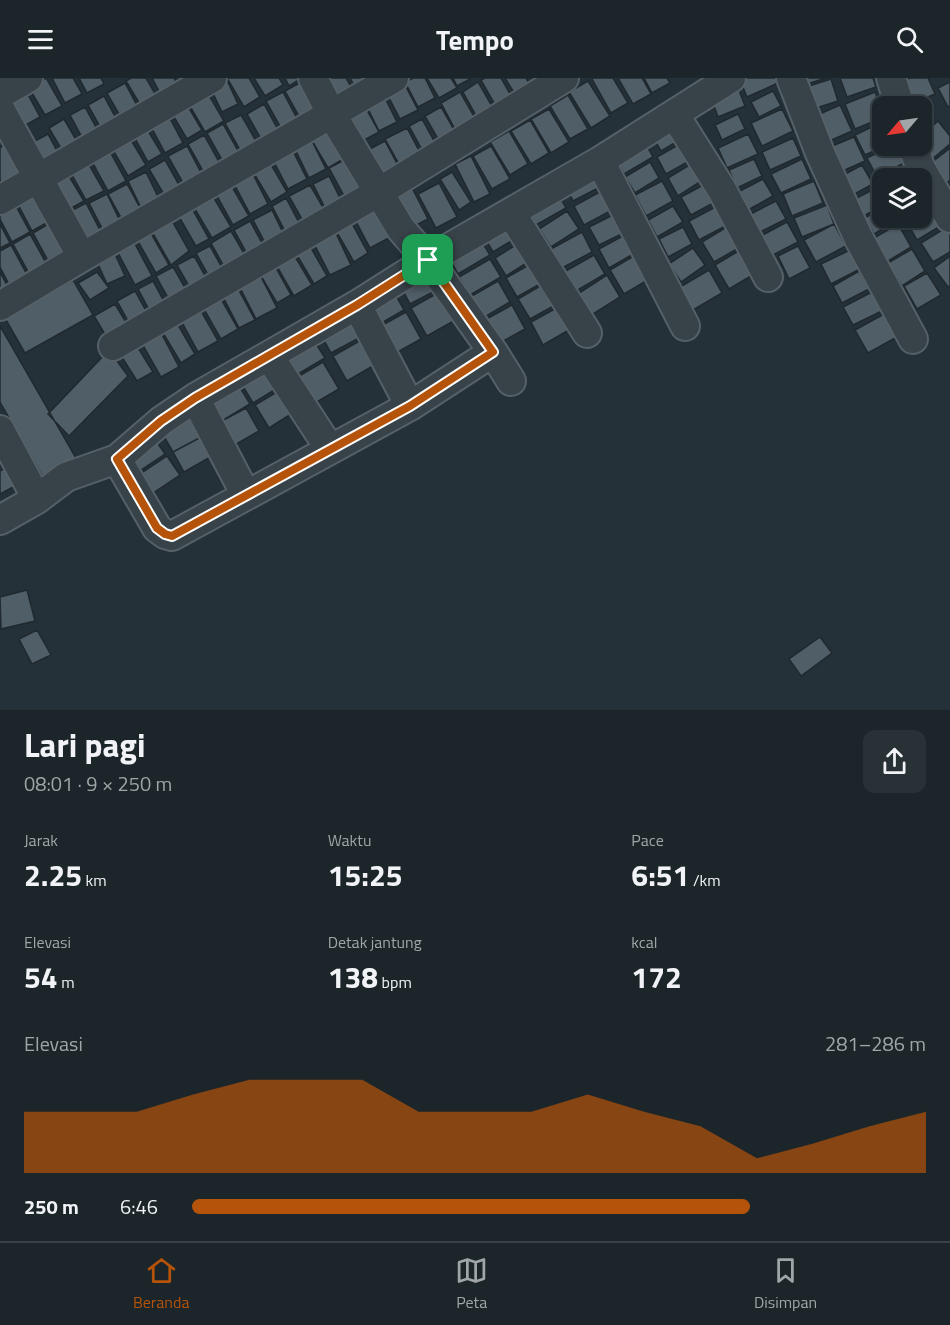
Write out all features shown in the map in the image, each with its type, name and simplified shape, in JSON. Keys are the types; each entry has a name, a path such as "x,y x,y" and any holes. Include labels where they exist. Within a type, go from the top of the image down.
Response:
{"street":[{"path":"0,94 28,78"},
{"path":"0,200 212,78"},
{"path":"313,78 332,115 401,229 428,260 511,381"},
{"path":"0,306 394,78"},
{"path":"113,345 379,192 564,78"},
{"path":"0,520 38,499 66,477 117,459 161,421 195,398 357,305 428,260 600,162 731,78"},
{"path":"791,78 820,153 858,237 913,339"},
{"path":"891,78 897,96"},
{"path":"0,109 82,257"},
{"path":"674,114 722,190 768,277"},
{"path":"916,156 920,167 950,218"},
{"path":"600,162 685,326"},
{"path":"511,213 587,333"},
{"path":"357,305 410,406"},
{"path":"117,459 157,528 172,536 410,406 493,352"},
{"path":"269,356 330,449"},
{"path":"195,398 246,495"},
{"path":"0,430 38,499"}],"building":[{"path":"46,78 62,106 45,115 29,88"},
{"path":"52,78 73,78 82,94 65,103"},
{"path":"79,78 101,78 104,84 87,93"},
{"path":"131,78 146,78 157,97 141,106 126,81"},
{"path":"152,78 174,78 177,84 160,93"},
{"path":"226,78 238,104 222,112 208,83"},
{"path":"227,78 249,78 260,97 244,107"},
{"path":"254,78 279,78 283,85 265,96"},
{"path":"285,78 302,78 289,86"},
{"path":"324,78 346,78 351,87 334,97"},
{"path":"350,78 370,78 355,87"},
{"path":"413,78 425,78 435,98 418,107 405,82"},
{"path":"427,78 451,78 457,88 439,98"},
{"path":"453,78 472,78 457,86"},
{"path":"501,78 513,99 497,108 481,80"},
{"path":"505,78 526,78 533,90 518,99"},
{"path":"593,78 613,78 628,103 611,113"},
{"path":"618,78 642,78 651,94 633,104"},
{"path":"644,78 667,78 670,83 652,93"},
{"path":"739,78 776,78 778,83 747,97"},
{"path":"801,78 826,78 804,85"},
{"path":"840,78 873,78 876,87 847,97"},
{"path":"910,78 928,78 935,94 905,96 899,83"},
{"path":"831,79 838,101 810,110 803,88"},
{"path":"303,81 322,115 304,125 285,91"},
{"path":"588,81 610,116 591,128 569,92"},
{"path":"478,82 494,110 478,119 463,92"},
{"path":"950,82 950,106 948,107 938,88"},
{"path":"125,83 140,111 123,121 107,93"},
{"path":"404,83 418,110 400,119 386,92"},
{"path":"737,85 745,106 718,117 710,95"},
{"path":"25,89 40,117 24,126 8,98"},
{"path":"206,90 224,121 205,132 187,101"},
{"path":"773,91 781,106 759,117 751,102"},
{"path":"283,92 301,126 285,135 266,101"},
{"path":"460,92 477,122 457,133 441,103"},
{"path":"875,92 877,96 872,96 872,122 855,129 845,104"},
{"path":"383,94 397,122 379,131 365,103"},
{"path":"568,95 588,129 570,139 550,106"},
{"path":"104,96 119,124 103,132 88,105"},
{"path":"183,98 202,130 187,139 168,107"},
{"path":"363,103 379,132 359,143 343,114"},
{"path":"264,104 282,137 265,146 247,114"},
{"path":"840,105 852,131 825,143 813,117"},
{"path":"85,107 99,133 84,141 70,115"},
{"path":"441,107 457,135 441,144 425,116"},
{"path":"549,109 569,142 551,153 531,119"},
{"path":"782,109 793,131 762,146 751,123"},
{"path":"166,111 183,143 165,153 148,121"},
{"path":"738,114 745,129 722,140 715,125"},
{"path":"241,115 260,148 244,157 225,123"},
{"path":"674,117 685,137 661,151 650,131"},
{"path":"64,119 78,143 63,152 49,128"},
{"path":"422,119 439,150 426,157 409,126"},
{"path":"530,120 549,153 531,164 511,131"},
{"path":"938,121 950,136 950,144 931,160 929,156 932,156 932,126"},
{"path":"144,124 162,154 148,162 131,131"},
{"path":"223,124 242,158 226,167 207,133"},
{"path":"330,127 347,157 328,168 311,139"},
{"path":"872,127 872,152 865,155 855,135"},
{"path":"407,128 425,162 404,173 385,139"},
{"path":"509,131 528,164 510,175 490,142"},
{"path":"48,134 63,162 46,171 31,143"},
{"path":"748,134 758,154 727,168 718,148"},
{"path":"128,135 146,165 128,176 110,145"},
{"path":"204,135 223,169 207,178 188,144"},
{"path":"310,137 326,169 309,178 293,145"},
{"path":"642,137 653,157 624,174 613,154"},
{"path":"854,137 865,161 836,174 825,149"},
{"path":"793,138 801,156 770,170 762,152"},
{"path":"385,141 402,173 381,184 364,152"},
{"path":"685,141 695,158 666,174 657,157"},
{"path":"4,145 24,181 6,191 0,180 0,148"},
{"path":"107,146 126,181 108,191 89,156"},
{"path":"187,146 205,180 187,190 168,156"},
{"path":"491,146 510,179 492,189 473,156"},
{"path":"291,147 307,179 288,189 271,156"},
{"path":"950,148 950,180 947,183 931,163"},
{"path":"471,156 490,194 474,202 455,164"},
{"path":"872,156 903,156 906,162 894,168 872,168 867,158"},
{"path":"85,158 104,191 86,200 68,168"},
{"path":"346,159 366,196 349,205 329,168"},
{"path":"754,159 762,176 737,188 729,170"},
{"path":"802,159 811,179 781,193 771,174"},
{"path":"165,160 184,194 169,203 149,169"},
{"path":"269,161 287,192 271,202 252,170"},
{"path":"696,161 706,178 678,196 668,178"},
{"path":"650,162 659,178 635,193 625,177"},
{"path":"862,165 872,185 847,198 836,179"},
{"path":"595,169 604,185 573,201 565,184"},
{"path":"251,170 268,204 250,214 232,180"},
{"path":"146,172 162,205 144,214 128,181"},
{"path":"452,172 471,202 459,210 440,179"},
{"path":"69,176 84,201 68,210 54,185"},
{"path":"329,176 345,208 329,216 313,184"},
{"path":"763,179 773,196 748,210 738,192"},
{"path":"662,181 673,201 646,216 635,195"},
{"path":"814,181 823,203 792,216 783,194"},
{"path":"709,182 719,200 691,215 681,197"},
{"path":"439,183 457,217 436,228 418,194"},
{"path":"127,184 144,215 125,225 108,194"},
{"path":"410,184 428,219 407,230 389,196"},
{"path":"231,185 249,216 233,225 216,194"},
{"path":"310,185 328,216 307,228 289,196"},
{"path":"31,186 50,221 32,231 13,195"},
{"path":"607,188 618,207 584,225 574,206"},
{"path":"556,190 566,208 536,225 526,207"},
{"path":"872,190 872,211 858,219 849,202"},
{"path":"211,193 231,227 212,238 192,204"},
{"path":"107,194 121,223 104,232 89,203"},
{"path":"11,197 30,232 12,242 0,219 0,202"},
{"path":"286,198 304,232 289,239 272,206"},
{"path":"776,201 786,219 758,233 749,215"},
{"path":"370,202 389,238 370,248 351,212"},
{"path":"86,203 101,232 83,241 69,212"},
{"path":"721,204 731,223 699,240 689,221"},
{"path":"190,205 209,239 196,246 177,213"},
{"path":"827,205 834,224 802,237 794,218"},
{"path":"932,205 944,224 917,240 910,228 932,228"},
{"path":"673,206 683,222 657,237 648,220"},
{"path":"272,210 288,243 270,252 253,220"},
{"path":"567,211 579,229 551,247 539,229"},
{"path":"621,211 630,230 599,245 589,227"},
{"path":"872,214 872,228 884,228 874,234 865,218"},
{"path":"349,218 368,253 354,262 334,227"},
{"path":"171,219 189,251 171,265 151,230"},
{"path":"509,219 519,236 493,252 483,235"},
{"path":"250,221 268,254 252,263 234,230"},
{"path":"787,222 798,242 765,259 755,239"},
{"path":"50,223 70,259 52,268 33,233"},
{"path":"0,224 10,243 0,248"},
{"path":"834,224 846,246 816,262 804,240"},
{"path":"730,225 742,246 714,262 702,242"},
{"path":"333,227 351,265 330,275 311,238"},
{"path":"683,227 692,244 668,257 659,239"},
{"path":"947,227 950,232 950,252 933,262 921,243"},
{"path":"891,228 900,228 911,247 888,261 874,238"},
{"path":"149,230 169,265 156,273 136,238"},
{"path":"231,231 249,262 228,274 211,243"},
{"path":"582,232 592,252 562,268 551,249"},
{"path":"630,232 640,250 609,268 599,249"},
{"path":"30,234 50,270 32,279 13,244"},
{"path":"479,237 490,255 458,274 447,255"},
{"path":"307,241 327,276 314,284 294,250"},
{"path":"522,241 533,259 506,276 495,258"},
{"path":"134,242 152,276 135,285 117,251"},
{"path":"11,245 30,280 12,290 0,267 0,251"},
{"path":"210,246 226,275 212,282 196,253"},
{"path":"798,246 810,268 789,279 778,256"},
{"path":"693,248 705,265 681,282 669,264"},
{"path":"742,249 756,273 729,289 715,265"},
{"path":"912,249 925,271 902,286 888,263"},
{"path":"291,250 312,285 294,296 274,261"},
{"path":"850,250 860,269 831,284 821,264"},
{"path":"639,253 653,277 624,294 610,270"},
{"path":"115,254 125,276 107,284 97,262"},
{"path":"594,255 605,274 576,291 564,272"},
{"path":"194,256 209,283 193,293 177,265"},
{"path":"950,256 950,286 948,287 934,268"},
{"path":"490,259 501,277 470,295 459,277"},
{"path":"536,261 547,280 517,297 506,278"},
{"path":"430,266 441,288 410,304 399,283"},
{"path":"173,267 189,295 172,305 156,276"},
{"path":"276,268 291,295 277,303 261,276"},
{"path":"709,270 722,293 693,310 680,287"},
{"path":"258,271 277,308 256,319 237,282"},
{"path":"859,271 869,289 842,303 833,286"},
{"path":"0,272 10,291 0,296"},
{"path":"97,272 109,288 90,300 78,283"},
{"path":"927,273 941,295 917,309 904,286"},
{"path":"607,275 620,297 590,316 576,295"},
{"path":"73,280 93,315 25,353 5,318"},
{"path":"153,281 168,309 153,317 138,289"},
{"path":"498,281 510,302 483,318 470,297"},
{"path":"547,282 559,303 530,319 518,299"},
{"path":"235,283 255,320 239,328 220,291"},
{"path":"392,289 404,310 378,325 366,303"},
{"path":"443,290 459,318 427,336 411,308"},
{"path":"135,291 150,318 132,328 117,301"},
{"path":"217,292 238,329 221,339 200,302"},
{"path":"872,292 882,311 853,325 843,307"},
{"path":"115,304 130,329 109,341 94,316"},
{"path":"197,304 218,341 198,352 178,315"},
{"path":"512,305 525,329 496,345 483,321"},
{"path":"562,305 574,327 543,345 531,322"},
{"path":"406,312 421,339 394,354 379,327"},
{"path":"884,314 897,337 868,353 855,330"},
{"path":"349,316 361,337 331,353 320,333"},
{"path":"174,318 195,354 181,363 160,328"},
{"path":"0,326 77,460 44,479 0,402"},
{"path":"159,329 179,367 161,377 140,340"},
{"path":"313,339 325,358 298,374 287,355"},
{"path":"363,339 378,363 347,381 333,356"},
{"path":"134,341 153,372 137,381 118,351"},
{"path":"109,350 128,376 69,436 48,414"},
{"path":"269,360 284,384 253,403 238,378"},
{"path":"323,362 339,389 315,403 299,376"},
{"path":"235,379 250,404 220,422 205,397"},
{"path":"282,389 296,411 269,428 255,405"},
{"path":"246,408 259,431 233,446 220,422"},
{"path":"189,412 203,436 173,452 160,430"},
{"path":"153,436 165,454 135,474 123,456"},
{"path":"203,436 214,455 184,472 173,452"},
{"path":"167,456 180,475 150,495 137,476"},
{"path":"14,463 24,481 0,494 0,471"},
{"path":"27,590 35,621 1,629 0,597"},
{"path":"37,630 51,655 32,664 19,639"},
{"path":"820,637 832,653 801,676 789,659"}],"route":[{"path":"428,260 493,352 410,406 172,536 157,528 117,459 161,421 195,398 357,305 428,260"}]}
